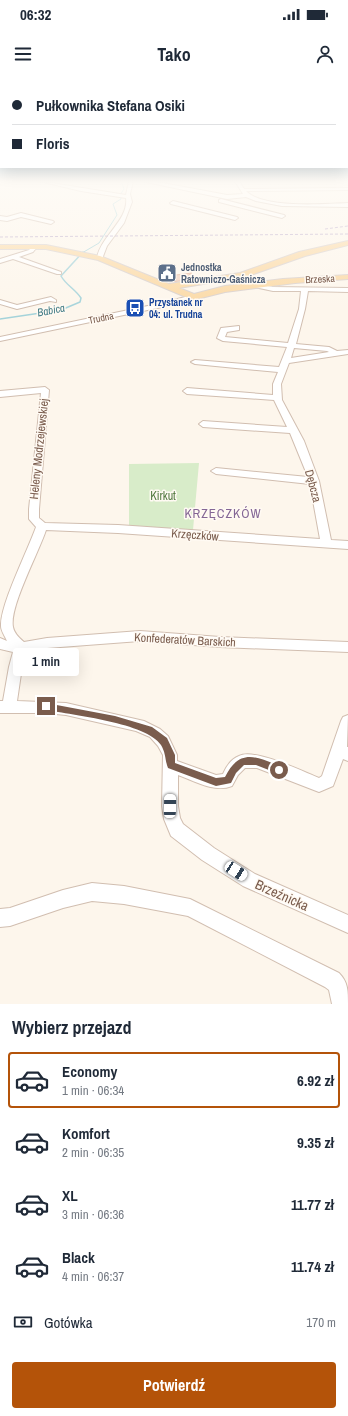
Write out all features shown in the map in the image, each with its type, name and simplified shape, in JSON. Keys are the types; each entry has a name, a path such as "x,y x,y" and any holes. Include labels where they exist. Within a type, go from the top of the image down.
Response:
{"main road":[{"path":"176,288 237,276 302,254 348,242"},
{"path":"0,247 52,248 100,258 176,288 193,297"},
{"path":"218,280 227,286 237,276"},
{"name":"Brzeska","path":"227,286 348,277"},
{"name":"Trudna","path":"193,297 227,286"}],"street":[{"path":"100,258 101,250 120,224"},
{"path":"0,261 31,251 34,247"},
{"path":"13,257 59,272"},
{"path":"258,284 273,289 348,290"},
{"path":"258,284 273,289"},
{"name":"Dębcza","path":"305,290 302,309 291,347 277,384 278,398 314,481 326,544"},
{"name":"Trudna","path":"0,338 162,305 193,297"},
{"path":"0,302 17,307 51,299 54,301"},
{"path":"236,328 224,330 221,338 223,340 291,347 329,349 335,354"},
{"path":"286,361 348,352"},
{"path":"195,362 283,370"},
{"name":"Heleny Modrzejewskiej","path":"0,394 45,390 34,509 34,519 42,526"},
{"path":"187,391 278,398"},
{"path":"202,424 293,430"},
{"path":"216,471 314,481"},
{"path":"5,706 22,647 13,640 7,627 8,609 36,544 42,526"},
{"name":"Krzęczków","path":"42,526 118,529 348,545"},
{"name":"Konfederatów Barskich","path":"0,644 22,647 47,643 140,636 227,643 348,647"},
{"name":"Brzeźnicka","path":"5,706 46,706 115,719 149,729 164,741 170,755 170,806 172,819 177,830 186,838 248,880 348,924"},
{"path":"171,766 216,782 227,780 232,770 242,761 257,761 319,785 328,780 343,752 348,721"},
{"path":"0,918 10,917 63,899 92,892 124,895 190,908 332,980 338,985 341,1004"}],"green space":[{"name":"Kirkut","path":"199,463 193,530 129,526 129,464"}],"building":[{"path":"167,271 176,275 192,273 180,281 169,282 166,279"}],"waterway":[{"name":"Babica","path":"82,253 99,243 111,224"},
{"name":"Babica","path":"0,319 61,310 80,302 81,298 61,276 82,253"}],"railway":[{"path":"325,229 348,226"},
{"path":"0,237 348,234"}],"place":[{"name":"Jednostka Ratowniczo-Gaśnicza","path":"167,273"},
{"name":"Przystanek nr 04: ul. Trudna","path":"135,308"}],"district":[{"name":"KRZĘCZKÓW","path":"223,513"}],"route":[{"path":"46,706 115,719 149,729 164,741 170,755 171,766 216,782 227,780 232,770 242,761 257,761 279,770"}]}
